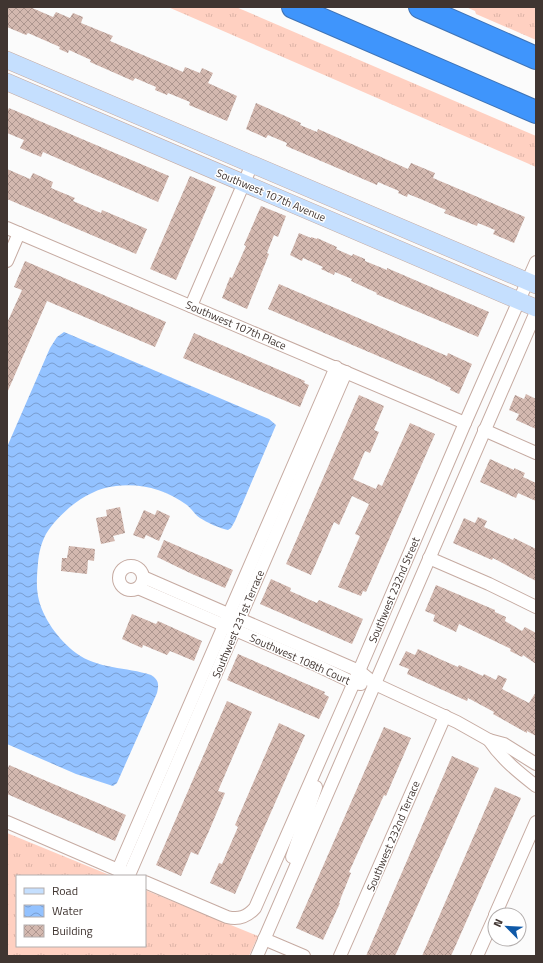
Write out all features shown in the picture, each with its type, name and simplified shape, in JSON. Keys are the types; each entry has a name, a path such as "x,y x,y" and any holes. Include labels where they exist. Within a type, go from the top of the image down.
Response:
{"highway":[{"path":"293,7 536,112"},
{"path":"420,7 536,58"}],"street":[{"name":"Southwest 107th Avenue","path":"7,60 532,283"},
{"name":"Southwest 107th Avenue","path":"7,82 536,308"},
{"path":"191,306 252,164"},
{"name":"Southwest 107th Place","path":"7,228 465,423"},
{"path":"7,261 19,233"},
{"name":"Southwest 232nd Street","path":"146,882 227,918 247,916 257,904 519,301 532,283 536,262"},
{"name":"Southwest 232nd Street","path":"257,956 536,312"},
{"name":"Southwest 231st Terrace","path":"126,874 341,369"},
{"path":"484,430 536,453"},
{"path":"429,558 489,584 536,607"},
{"name":"Southwest 108th Court","path":"141,583 232,622 359,671 375,684 465,725 489,740 504,744 536,764"},
{"name":"Southwest 108th Court","path":"232,622 354,683 375,684"},
{"path":"271,923 303,823 343,708"},
{"name":"Southwest 232nd Terrace","path":"340,956 445,716"},
{"name":"Southwest 108th Court","path":"489,740 502,757 536,786"},
{"path":"7,822 126,874"},
{"path":"499,907 536,822"},
{"path":"477,956 487,934"},
{"path":"264,939 304,956"}],"green space":[{"path":"168,7 236,7 536,136 536,167"},
{"path":"466,7 536,7 536,40 476,14 475,11"},
{"path":"7,833 110,875 16,875 16,947 146,947 146,890 258,936 249,956 7,956"}],"water":[{"path":"64,332 269,419 276,425 235,521 228,530 203,520 187,505 171,495 144,487 126,485 103,489 81,499 60,516 44,537 38,559 37,592 40,604 47,620 63,642 76,653 93,662 142,672 151,675 158,682 157,693 117,783 113,786 76,774 7,744 7,447 50,348 57,337"}],"building":[{"path":"7,7 30,7 53,17 56,12 70,18 73,13 83,17 81,23 113,36 110,41 183,72 185,67 200,73 202,68 213,73 208,83 237,96 227,121 189,105 190,102 168,93 167,95 155,90 156,87 135,78 133,81 90,62 91,60 69,50 68,53 59,49 60,47 28,33 26,35 7,27"},
{"path":"256,103 301,123 300,125 317,132 318,129 408,169 411,163 435,173 433,178 525,217 514,243 493,234 495,230 478,223 477,226 444,213 446,210 423,200 408,194 407,197 398,193 399,191 378,182 377,185 286,146 287,143 268,135 266,138 246,129"},
{"path":"9,108 169,176 158,202 43,152 41,157 20,148 24,140 7,133 7,112"},
{"path":"7,169 30,179 33,173 53,182 51,188 75,198 73,201 101,213 102,210 147,229 136,254 7,199"},
{"path":"190,176 216,187 176,280 150,269"},
{"path":"261,206 286,216 278,237 274,235 267,253 269,254 247,309 222,298 230,277 232,278 246,246 244,245"},
{"path":"299,233 311,238 317,238 352,256 353,254 365,259 365,261 387,270 387,268 489,312 478,337 376,294 377,293 351,281 352,279 335,272 334,275 321,269 323,267 303,258 302,261 290,255"},
{"path":"25,261 166,322 155,347 47,301 7,393 7,323 22,290 14,287"},
{"path":"279,284 447,356 448,353 472,364 459,394 450,390 451,388 432,379 268,309"},
{"path":"194,333 305,381 304,383 309,385 300,407 183,358"},
{"path":"526,394 536,399 536,429 516,420 519,414 509,410 515,395 524,399"},
{"path":"359,395 384,406 374,430 379,432 370,453 365,451 353,479 376,489 378,484 382,486 410,423 435,434 366,592 363,591 361,596 338,587 360,536 355,534 369,504 352,496 339,525 334,522 311,575 286,564"},
{"path":"490,459 514,470 514,468 525,473 523,477 536,483 536,501 518,493 516,498 480,482"},
{"path":"120,507 125,533 113,536 115,541 101,544 96,518 107,516 106,510"},
{"path":"144,510 155,515 157,510 170,516 159,541 146,535 144,539 133,535"},
{"path":"478,517 487,521 484,527 513,540 514,538 536,549 536,581 493,558 492,560 453,543 464,518 475,523"},
{"path":"164,540 233,570 225,588 157,557"},
{"path":"69,546 95,549 94,561 88,560 87,574 61,571 62,558 67,558"},
{"path":"271,579 291,588 290,591 317,603 319,600 363,619 352,644 260,604"},
{"path":"436,585 495,610 495,612 506,617 505,621 522,631 525,627 536,633 536,664 523,655 522,657 510,651 511,649 459,624 456,632 433,621 435,615 425,611"},
{"path":"132,614 156,624 158,621 202,641 194,661 170,651 167,655 143,645 142,648 122,639"},
{"path":"418,649 458,667 459,665 483,676 484,674 496,680 498,675 507,679 502,689 529,703 536,692 536,736 527,731 527,733 493,714 494,712 468,698 467,701 407,674 409,669 399,665 406,651 415,655"},
{"path":"238,654 325,692 324,694 329,697 319,719 227,680"},
{"path":"227,701 252,712 218,791 225,793 209,831 198,855 191,852 181,876 156,865"},
{"path":"279,723 305,735 235,894 210,883 219,863 222,864 238,827 235,825"},
{"path":"384,727 411,738 386,796 384,795 349,872 351,873 340,903 323,940 296,928"},
{"path":"452,756 479,768 395,956 366,956"},
{"path":"9,765 126,815 115,841 7,794 7,771"},
{"path":"495,787 521,798 451,956 422,956"}]}
